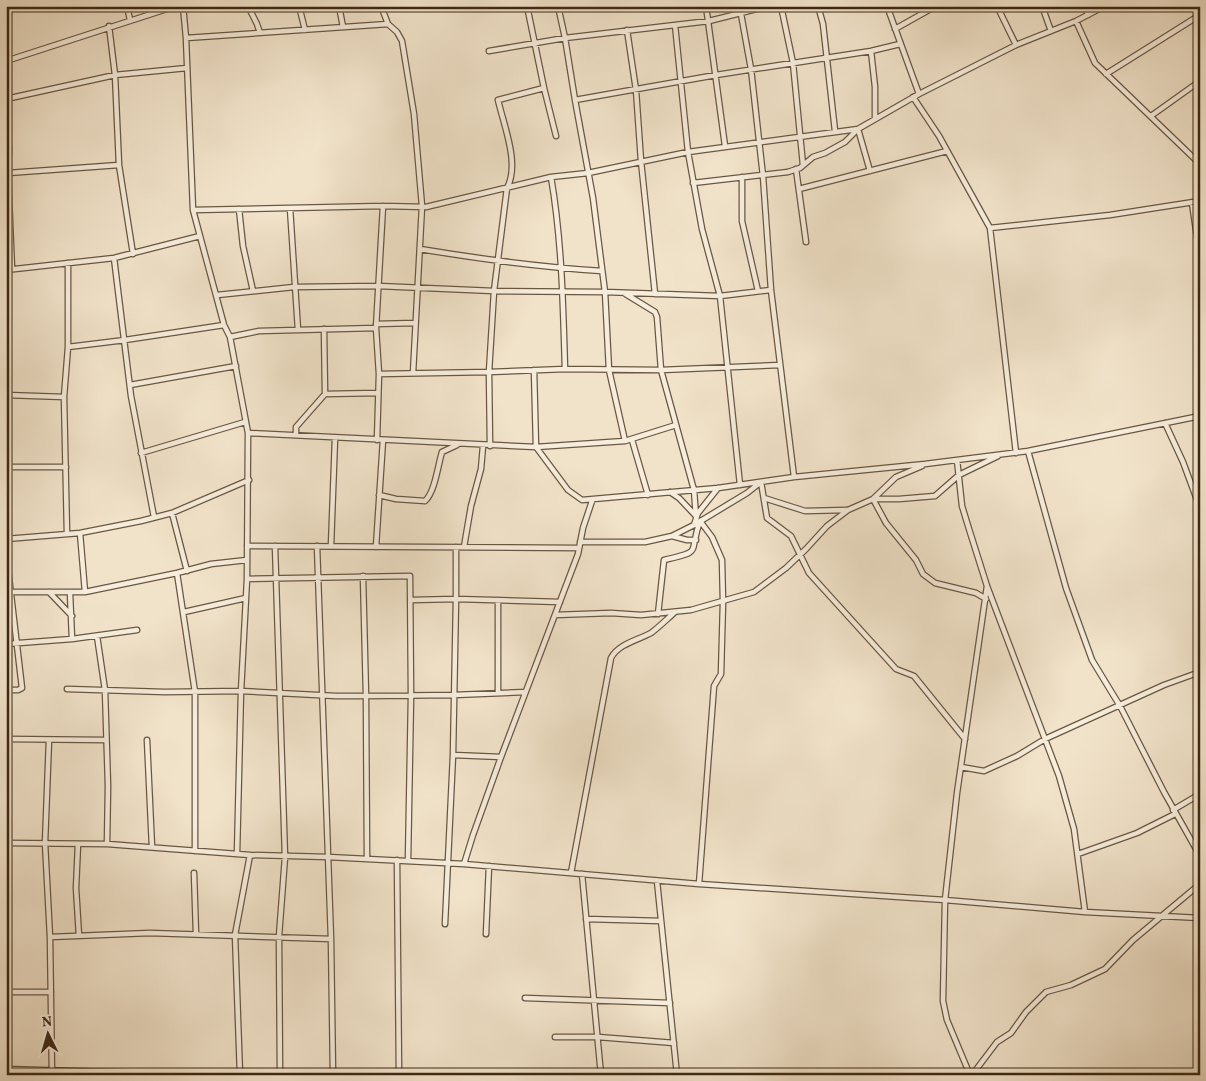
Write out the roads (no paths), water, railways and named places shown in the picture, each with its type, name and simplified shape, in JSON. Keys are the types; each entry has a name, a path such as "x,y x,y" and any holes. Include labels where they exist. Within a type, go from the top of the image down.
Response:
{"street":[{"path":"127,6 130,20"},
{"path":"6,61 109,26 176,6"},
{"path":"183,6 193,210 224,325 230,337 248,433 249,480 246,598 241,691 237,854"},
{"path":"248,6 258,24 260,33"},
{"path":"299,6 305,30"},
{"path":"338,6 342,27"},
{"path":"380,6 388,24 397,32 402,41 414,114 422,206 414,373"},
{"path":"527,6 556,136"},
{"path":"558,6 588,173 605,292 609,370 624,441"},
{"path":"706,6 725,146"},
{"path":"489,51 565,38 709,21 769,6"},
{"path":"781,6 793,63 803,165"},
{"path":"818,6 823,24 835,131"},
{"path":"887,6 919,94"},
{"path":"895,30 936,6"},
{"path":"997,6 1016,45"},
{"path":"1042,6 1051,31"},
{"path":"1085,6 1088,15"},
{"path":"693,183 763,176 796,169 813,157 846,142 858,129 919,94 1016,45 1076,21 1105,6"},
{"path":"741,14 751,69 763,176 771,290 794,477"},
{"path":"1106,74 1200,15"},
{"path":"1076,21 1095,63 1200,164"},
{"path":"186,38 388,24"},
{"path":"675,25 693,183 702,229 720,296 740,485"},
{"path":"109,26 115,75 119,165 133,254"},
{"path":"627,30 636,90 641,161 655,294"},
{"path":"574,100 751,69 871,51 900,44"},
{"path":"871,51 875,87 875,119"},
{"path":"6,99 115,75 186,68"},
{"path":"1151,116 1200,81"},
{"path":"490,446 489,372 494,291 507,188 512,180 513,164 498,100 544,88"},
{"path":"913,98 939,136 990,228 1016,453"},
{"path":"6,123 9,148 8,222 12,269"},
{"path":"193,210 422,206 552,178 588,173 688,152 858,129"},
{"path":"858,129 870,171"},
{"path":"799,189 947,151"},
{"path":"8,173 119,165"},
{"path":"796,169 806,242"},
{"path":"742,177 742,221 758,291"},
{"path":"552,178 557,212 561,268 565,369"},
{"path":"990,228 1110,215 1200,201"},
{"path":"1192,203 1200,258"},
{"path":"376,547 380,440 376,326 383,206"},
{"path":"290,208 298,330"},
{"path":"239,209 253,291"},
{"path":"6,270 114,258 200,236"},
{"path":"420,249 471,258 602,271"},
{"path":"114,258 126,340 130,386 154,517"},
{"path":"67,534 64,397 68,347 68,263"},
{"path":"217,295 294,287 378,286 418,289 720,296 771,290"},
{"path":"623,293 654,312 657,317 661,370 694,490 698,519 694,549 688,554 664,560 658,614"},
{"path":"230,337 259,331 415,323"},
{"path":"68,347 224,325"},
{"path":"296,435 296,427 325,394 324,329"},
{"path":"379,374 565,369 661,370 780,364"},
{"path":"130,386 236,366"},
{"path":"534,370 536,447 568,490 582,500 592,501 612,497 718,488 794,477 1028,452 1200,416"},
{"path":"325,394 378,393"},
{"path":"6,395 64,397"},
{"path":"141,453 245,422"},
{"path":"1165,423 1183,462 1200,508"},
{"path":"248,433 482,446 536,447 632,440 676,425"},
{"path":"331,546 335,438"},
{"path":"632,440 648,494"},
{"path":"379,495 396,499 425,501 434,482 442,452 459,444"},
{"path":"464,547 471,506 481,469 482,446"},
{"path":"1028,452 1066,588 1092,660 1120,706 1174,812 1200,856"},
{"path":"873,498 899,499 935,496 959,475 1001,455"},
{"path":"957,460 962,506 987,586 1059,776 1074,829 1085,912"},
{"path":"555,615 658,614 691,610 754,592 799,556 828,526 848,510 873,498 896,477 925,464"},
{"path":"6,467 66,467"},
{"path":"6,539 80,533 172,513 249,480"},
{"path":"761,482 767,518 791,536 799,556 809,573 896,669 914,676 965,740"},
{"path":"698,519 747,493 761,482"},
{"path":"247,546 464,547 645,542 672,536 694,525 718,488"},
{"path":"670,492 679,498 712,537 722,560 721,674 714,686 699,884"},
{"path":"764,498 804,511 848,510"},
{"path":"873,498 886,523 916,560 923,574 935,583 976,593 986,599"},
{"path":"464,864 501,757 560,602 592,501"},
{"path":"172,513 187,571"},
{"path":"80,533 85,592"},
{"path":"672,536 696,540"},
{"path":"275,546 278,693 285,857 279,936 280,1074"},
{"path":"250,855 235,935 239,1075 333,1074 331,939 317,546"},
{"path":"445,924 454,695 456,547"},
{"path":"6,552 22,688 6,690"},
{"path":"11,592 85,592 187,571 211,564 246,560"},
{"path":"177,573 195,692 195,851"},
{"path":"363,576 367,859"},
{"path":"246,578 410,576 411,696 408,861"},
{"path":"987,586 951,835 945,900 943,1001 947,1020 971,1075 997,1042 1011,1033 1026,1012 1046,992 1071,985 1105,969 1133,940 1200,884"},
{"path":"49,592 72,616"},
{"path":"70,593 72,639"},
{"path":"184,612 246,598"},
{"path":"411,600 456,599 560,602"},
{"path":"498,600 498,693"},
{"path":"571,873 611,658 614,653 623,647 652,632 675,612"},
{"path":"6,644 72,639 136,630"},
{"path":"97,636 105,690 108,786 107,844"},
{"path":"961,767 984,771 1017,756 1045,740 1164,685 1200,672"},
{"path":"67,689 195,692 241,691 366,696 525,692"},
{"path":"6,739 106,740"},
{"path":"49,740 44,843 50,937 51,1073"},
{"path":"147,740 152,848"},
{"path":"452,755 501,757"},
{"path":"1078,854 1137,833 1174,812 1200,794"},
{"path":"6,843 107,844 285,857 328,857 464,864 657,881 945,900 1085,912 1200,918"},
{"path":"78,844 76,888 79,936"},
{"path":"398,860 399,1075"},
{"path":"486,934 489,866"},
{"path":"194,873 196,934"},
{"path":"582,874 601,1075"},
{"path":"657,881 677,1075"},
{"path":"586,919 662,921"},
{"path":"50,937 150,933 331,939"},
{"path":"6,992 51,992"},
{"path":"525,998 594,1002 670,1003"},
{"path":"555,1038 598,1038 674,1043"},
{"path":"6,1069 51,1073 212,1075"}]}
